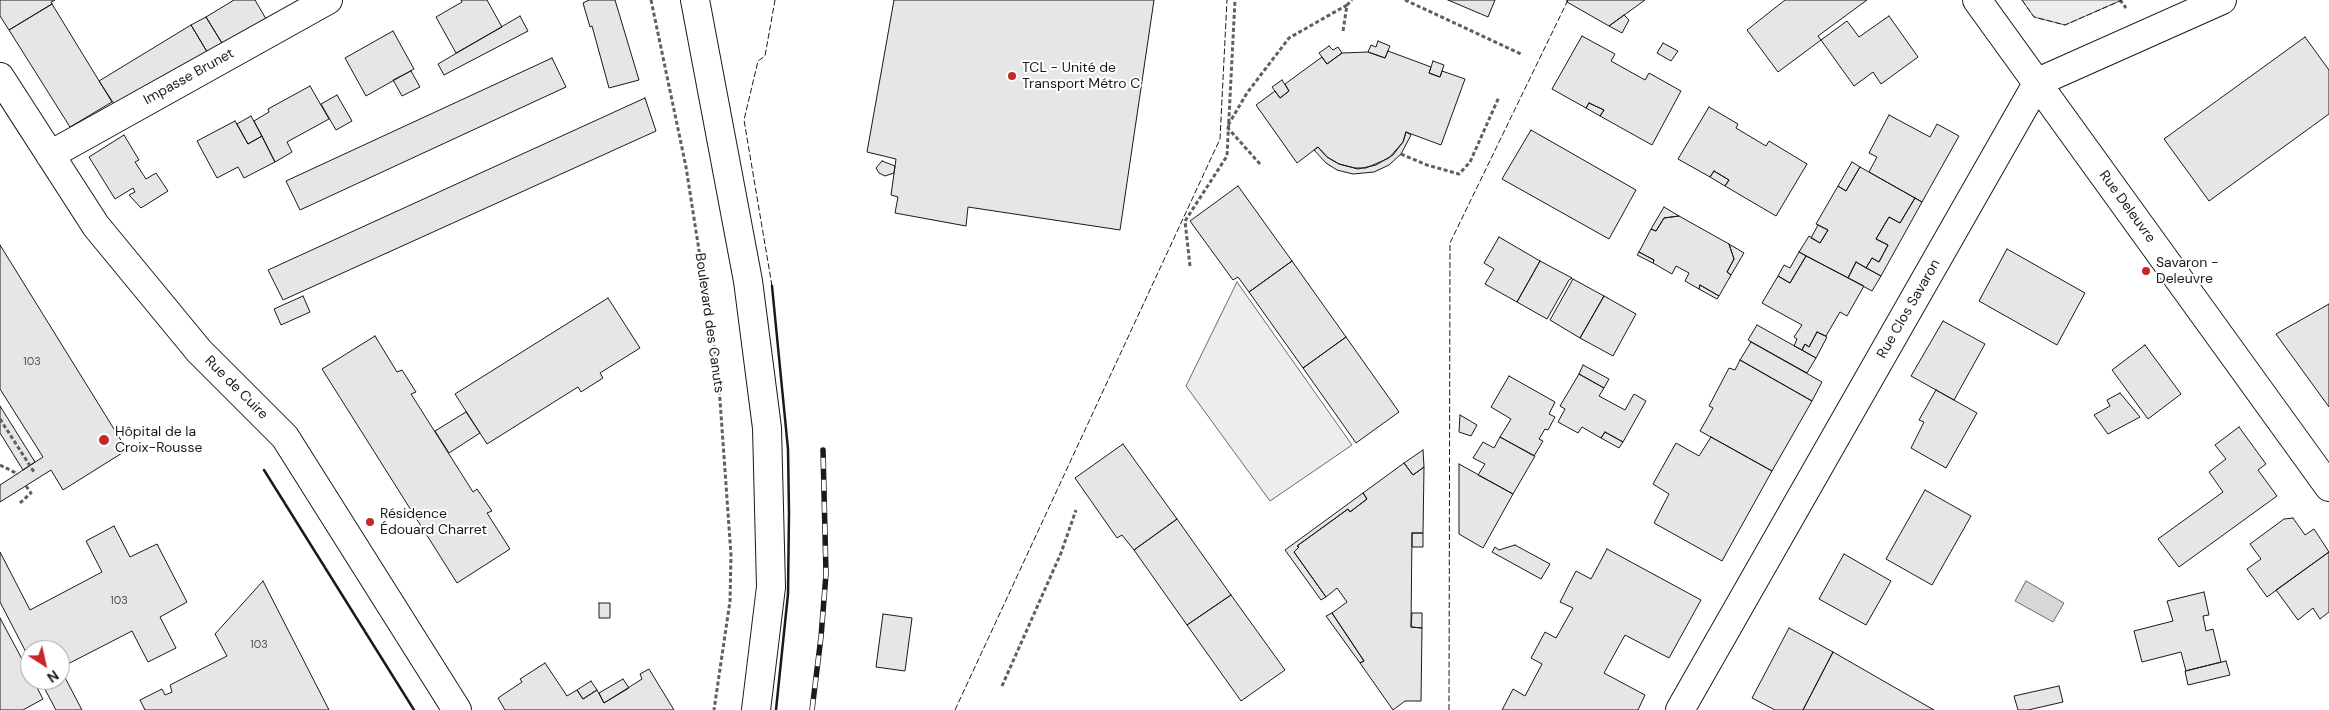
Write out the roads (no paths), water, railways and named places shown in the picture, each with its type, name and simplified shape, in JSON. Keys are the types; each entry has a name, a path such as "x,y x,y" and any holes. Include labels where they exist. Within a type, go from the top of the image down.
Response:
{"street":[{"name":"Impasse Brunet","path":"50,154 328,0"},
{"path":"695,0 748,281 768,428 771,587 756,710"},
{"name":"Rue Deleuvre","path":"1977,0 2329,487"},
{"path":"2038,82 2222,0"},
{"name":"Rue de Cuire","path":"0,77 96,226 199,352 285,437 457,710"},
{"name":"Rue Clos Savaron","path":"1680,710 2038,82"}],"railway":[{"path":"812,710 826,574 823,450"}],"place":[{"name":"TCL - Unité de Transport Métro C","path":"1012,76"},
{"name":"Savaron - Deleuvre","path":"2146,271"},
{"name":"Hôpital de la Croix-Rousse","path":"104,440"},
{"name":"Résidence Édouard Charret","path":"370,522"}]}
